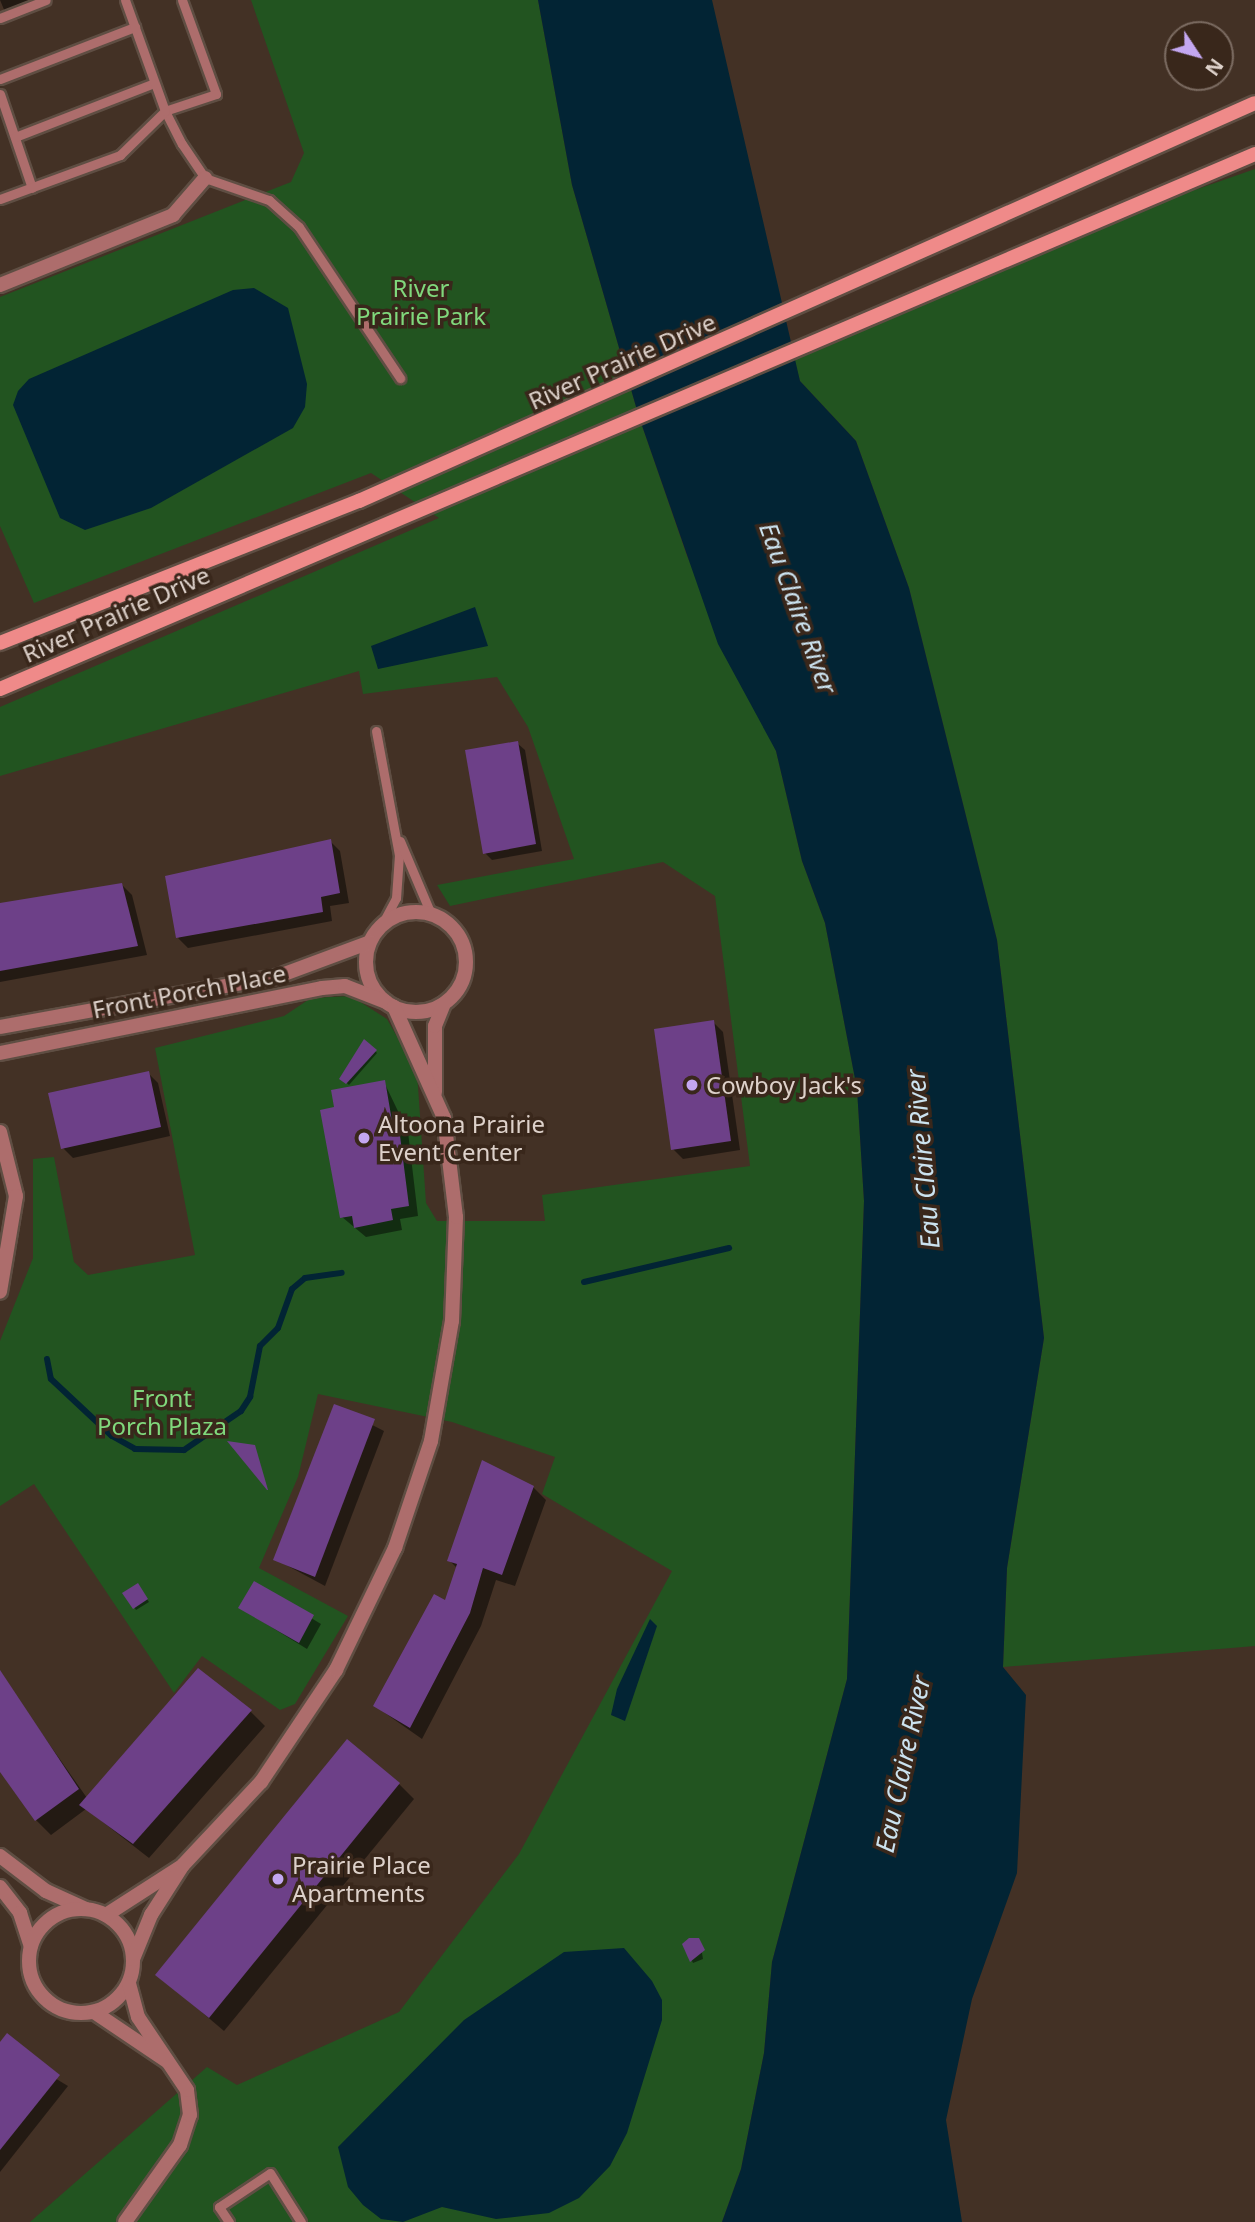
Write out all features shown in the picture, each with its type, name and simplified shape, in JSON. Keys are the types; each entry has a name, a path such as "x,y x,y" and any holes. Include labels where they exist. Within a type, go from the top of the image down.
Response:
{"main road":[{"name":"River Prairie Drive","path":"0,643 359,501 1056,195 1255,103"},
{"name":"River Prairie Drive","path":"0,689 1252,154"}],"street":[{"path":"0,285 173,215 205,178"},
{"path":"125,2222 185,2133 190,2101 172,2065 138,2017 129,1983 133,1959 151,1915 183,1865 261,1783 302,1726 373,1599 416,1489 441,1397 457,1259 444,1118 390,1004 368,975 370,942 381,926 404,913 431,914 456,930 466,957 461,985 444,1004 435,1026 435,1097"},
{"name":"Front Porch Place","path":"0,1027 276,977 370,942"},
{"name":"Front Porch Place","path":"0,1054 322,988 345,986 419,1012 444,1004"},
{"path":"0,1132 16,1196 0,1292"},
{"path":"0,1856 39,1886 106,1915 130,1941 133,1959"},
{"path":"106,1915 183,1865"},
{"path":"0,1887 20,1913 31,1946 32,1977 49,2003 94,2012 172,2065"},
{"path":"31,1946 53,1918 87,1909"},
{"path":"94,2012 129,1983"}],"lane":[{"path":"0,18 46,0"},
{"path":"125,0 165,111 205,178 285,211 330,268 400,378"},
{"path":"0,200 120,155 165,111 216,93 182,0"},
{"path":"0,79 135,27"},
{"path":"15,137 154,83"},
{"path":"0,94 32,188"},
{"path":"376,730 397,836 396,898 381,926"},
{"path":"397,836 431,914"},
{"path":"229,2222 219,2207 270,2173 300,2222"}],"green space":[{"name":"River Prairie Park","path":"251,0 538,0 572,185 639,417 687,556 776,751 802,861 825,923 857,1089 864,1201 847,1679 772,1962 764,2053 741,2169 722,2222 30,2222 207,2067 237,2085 399,2012 519,1854 672,1571 542,1494 555,1457 452,1422 318,1394 298,1477 259,1568 348,1616 295,1704 280,1710 202,1656 174,1693 34,1484 0,1506 0,1341 33,1258 33,1159 54,1157 74,1262 88,1275 195,1255 155,1048 284,1016 311,998 351,996 387,1019 417,1072 426,1203 437,1221 545,1221 542,1195 750,1166 715,896 663,862 450,906 437,885 574,859 528,727 497,677 363,694 359,671 0,776 0,707 439,518 371,473 34,603 0,526 0,297 291,182 304,153"},
{"path":"1255,169 1255,1646 1003,1667 1007,1568 1044,1338 997,940 909,588 856,441 800,381 793,355 1126,214"}],"water":[{"name":"Eau Claire River","path":"538,0 712,0 800,381 856,441 909,588 997,940 1044,1338 1007,1568 1003,1667 1026,1695 1017,1873 972,1999 946,2120 962,2222 722,2222 741,2169 764,2053 772,1962 847,1679 864,1201 857,1089 825,923 802,861 776,751 718,644 639,417 572,185"},
{"path":"254,288 288,308 307,384 305,407 293,428 151,508 85,530 60,518 13,405 18,391 29,379 233,290"},
{"path":"475,607 488,646 378,669 371,646"},
{"path":"650,1619 657,1626 625,1721 611,1715 617,1689"},
{"path":"624,1948 652,1981 662,2000 662,2020 627,2133 610,2166 579,2198 549,2213 496,2219 442,2207 403,2222 381,2219 363,2205 348,2187 338,2147 464,2020 564,1952"}],"building":[{"path":"518,741 536,844 483,854 465,750"},
{"path":"331,839 340,893 321,897 323,912 176,938 165,876"},
{"path":"122,883 138,946 0,971 0,903"},
{"name":"Cowboy Jack's","path":"714,1020 731,1141 671,1150 654,1029"},
{"path":"364,1039 377,1050 346,1084 339,1079"},
{"path":"149,1071 161,1127 61,1149 48,1093"},
{"name":"Altoona Prairie Event Center","path":"385,1080 392,1121 398,1120 409,1206 391,1209 393,1220 354,1228 352,1216 340,1218 320,1110 334,1107 331,1090"},
{"path":"334,1404 375,1419 315,1577 273,1560"},
{"path":"227,1441 255,1445 268,1490 267,1490"},
{"path":"482,1460 534,1486 502,1575 483,1568 470,1613 410,1728 373,1706 434,1594 445,1600 457,1564 447,1561"},
{"path":"254,1581 314,1615 299,1643 238,1608"},
{"path":"138,1583 148,1599 133,1609 122,1593"},
{"path":"198,1668 252,1710 133,1844 79,1805"},
{"path":"0,1670 79,1789 35,1821 0,1772"},
{"name":"Prairie Place Apartments","path":"347,1739 400,1783 209,2018 155,1975"},
{"path":"689,1938 699,1938 705,1950 690,1962 682,1944"},
{"path":"7,2033 60,2075 0,2150 0,2042"}],"waterway":[{"path":"584,1282 729,1248"},
{"path":"47,1359 51,1379 112,1436 135,1449 184,1450 241,1411 250,1397 260,1346 278,1328 292,1289 305,1278 342,1273"}],"place":[{"name":"Cowboy Jack's","path":"692,1085"},
{"name":"Altoona Prairie Event Center","path":"364,1138"},
{"name":"Prairie Place Apartments","path":"278,1879"}],"park label":[{"name":"Front Porch Plaza","path":"162,1412"}]}
